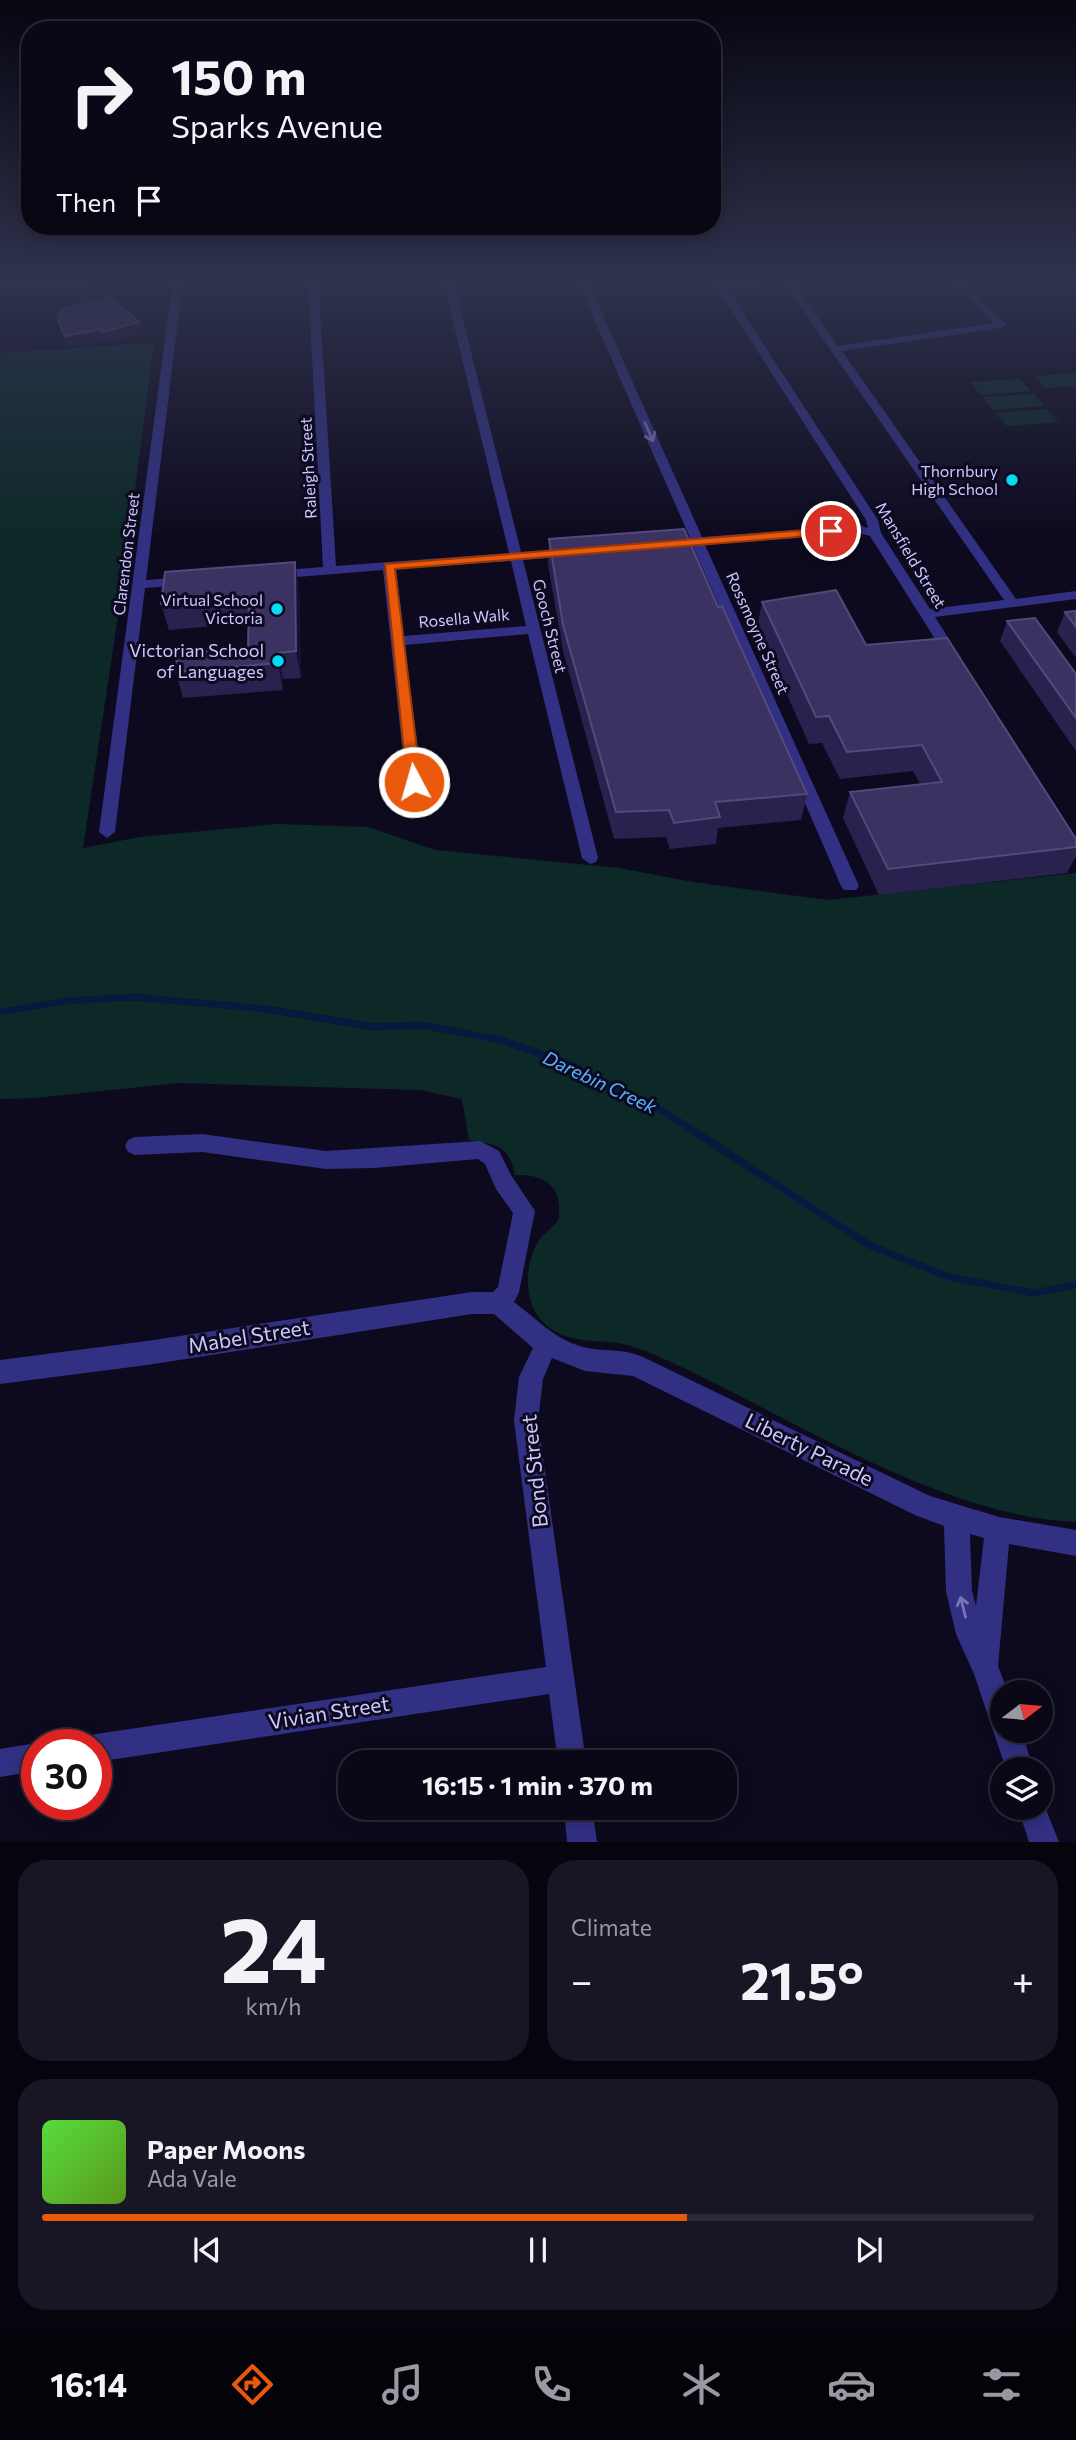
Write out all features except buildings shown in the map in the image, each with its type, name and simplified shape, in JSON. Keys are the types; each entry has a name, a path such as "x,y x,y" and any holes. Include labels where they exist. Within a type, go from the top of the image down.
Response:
{"street":[{"name":"Clarendon Street","path":"107,832 167,366"},
{"name":"Raleigh Street","path":"318,366 330,571"},
{"name":"Gooch Street","path":"469,366 590,858"},
{"name":"Rossmoyne Street","path":"620,366 850,886"},
{"name":"Mansfield Street","path":"772,366 857,500 873,520 875,533 963,672"},
{"path":"847,366 1013,604"},
{"path":"647,545 858,529 875,533"},
{"path":"256,576 582,551"},
{"path":"389,566 417,809"},
{"path":"140,584 205,580"},
{"path":"926,614 1076,595"},
{"name":"Rosella Walk","path":"398,641 533,629"},
{"path":"135,1146 202,1143 326,1160 374,1159 472,1149 485,1151 492,1155 502,1179 524,1211 508,1292 498,1303 547,1345"},
{"name":"Mabel Street","path":"0,1372 147,1353 472,1303 498,1303"},
{"name":"Liberty Parade","path":"547,1345 585,1359 635,1365 923,1506 957,1519 1020,1536 1076,1543"},
{"name":"Bond Street","path":"547,1345 531,1377 526,1422 571,1750"},
{"path":"957,1519 959,1591 969,1634 990,1682"},
{"path":"986,1670 987,1624 998,1530"},
{"name":"Vivian Street","path":"112,1746 562,1678"},
{"path":"0,1763 21,1760"},
{"path":"579,1820 582,1842"},
{"path":"1037,1820 1044,1842"}],"green space":[{"path":"0,366 151,366 122,590 83,848 140,837 277,824 368,827 435,850 619,868 693,882 828,900 1076,873 1076,1522 1023,1515 968,1501 860,1457 653,1354 622,1344 573,1338 553,1330 544,1323 532,1305 528,1277 531,1258 538,1242 559,1219 555,1190 550,1184 535,1177 515,1175 509,1157 500,1148 469,1140 462,1099 420,1090 178,1083 35,1098 0,1099"},
{"path":"1076,373 1076,386 1045,388 1034,376"},
{"path":"1020,379 1031,391 980,395 970,382"},
{"path":"1034,394 1045,406 993,410 982,397"},
{"path":"1047,409 1059,422 1007,426 995,413"}],"waterway":[{"name":"Darebin Creek","path":"0,1012 65,1001 134,997 266,1009 374,1027 422,1025 501,1040 567,1063 666,1113 869,1245 949,1277 1034,1293 1076,1285"}],"place":[{"name":"Thornbury High School","path":"1012,480"},
{"name":"Virtual School Victoria","path":"277,609"},
{"name":"Victorian School of Languages","path":"278,661"}],"route":[{"path":"414,782 389,566 831,531"}]}
